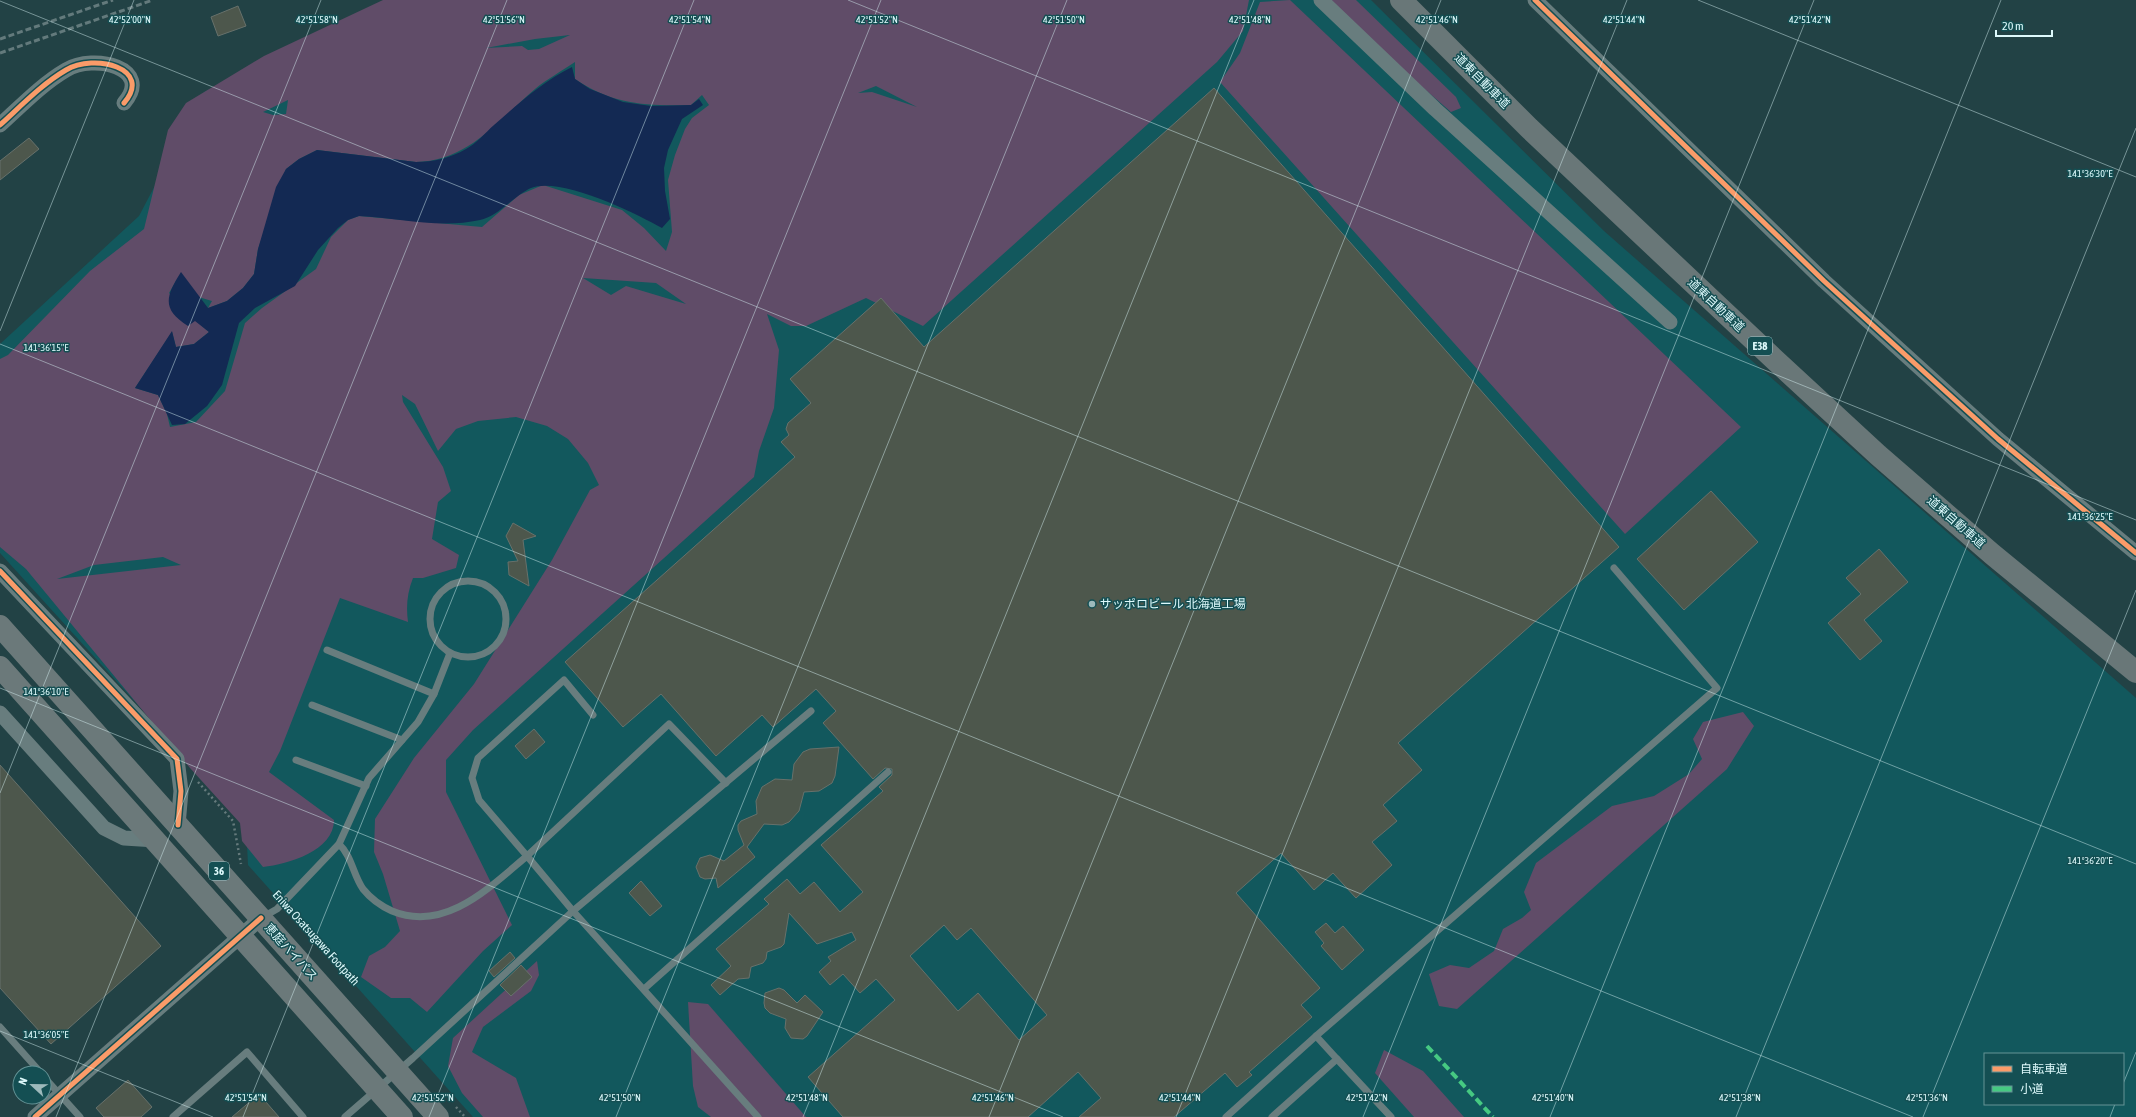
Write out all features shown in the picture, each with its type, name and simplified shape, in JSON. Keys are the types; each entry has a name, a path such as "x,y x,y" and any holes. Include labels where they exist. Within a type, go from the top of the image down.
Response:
{"highway":[{"name":"道東自動車道","path":"1401,0 1529,128 1849,429 1992,554 2136,672"},
{"name":"恵庭バイパス","path":"0,626 398,1072 446,1111"},
{"name":"36","path":"0,667 402,1117"}],"street":[{"path":"1321,0 1435,109 1670,322"},
{"path":"1535,0 1824,281 1998,439 2136,554"},
{"path":"0,125 66,69 93,61 119,67 129,76 132,86 129,97 124,103"},
{"path":"0,571 177,759 181,791 178,825"},
{"path":"0,713 104,828 124,838 156,840"},
{"path":"35,1117 261,918"}],"lane":[{"path":"1226,1117 1316,1036 1717,688 1614,568"},
{"path":"470,581 488,586 498,594 504,606 507,619 505,632 498,643 488,652 476,657 463,657 450,653 440,646 433,636 430,624 430,612 434,600 442,591 452,584 470,581"},
{"path":"327,650 434,694"},
{"path":"261,918 277,909 339,844 370,778 418,722 434,694 450,653"},
{"path":"593,715 564,680 478,758 472,778 479,800 573,911 758,1117"},
{"path":"312,705 402,740"},
{"path":"346,1117 376,1088 398,1072 573,911 811,711"},
{"path":"339,844 347,851 363,889 379,905 399,913 419,917 446,913 470,902 527,856 669,724 726,783"},
{"path":"296,760 366,786"},
{"path":"644,989 888,772"},
{"path":"0,1027 34,1065"},
{"path":"1316,1036 1392,1117"},
{"path":"173,1117 247,1052 303,1117"},
{"path":"1272,1117 1337,1059"},
{"path":"52,1086 80,1117"}],"path":[{"path":"198,781 233,821 240,863 245,869"},
{"path":"446,1111 465,1117"}],"shaded area":[{"path":"383,0 1249,0 1243,31 1217,62 923,326 866,298 806,326 791,326 767,314 779,350 774,408 759,451 754,477 473,730 446,760 446,792 512,925 483,951 427,1012 410,998 391,998 361,977 369,956 385,947 400,931 383,874 374,852 375,819 414,758 474,684 552,560 590,490 599,485 588,463 568,439 547,426 516,417 478,421 456,429 438,451 415,404 402,395 403,402 443,467 451,491 438,502 432,539 459,555 456,568 423,578 413,578 409,589 407,611 408,622 340,598 280,751 269,772 334,820 332,831 318,848 308,854 285,863 263,867 242,841 240,823 190,768 26,569 0,547 0,359 8,355 90,271 144,229 168,130 186,103 264,56","holes":["570,35 539,49 528,50 522,46 486,48 535,39","575,62 575,79 589,88 617,99 645,104 691,105 702,95 709,105 692,118 685,129 675,155 668,180 672,232 666,251 644,228 622,210 543,185 519,195 482,227 359,216 348,220 331,237 316,269 262,308 245,323 225,391 196,422 170,427 167,414 158,395 135,388 172,332 176,347 194,344 209,332 169,293 176,281 185,293 212,301 208,308 227,301 243,288 254,274 258,249 286,169 299,159 317,150 416,162 435,160 451,155 467,147 481,137 535,89","876,86 917,107 872,92 858,93","288,100 286,114 273,115 263,112","583,278 656,283 686,304 626,286 611,295","163,557 181,565 57,579 94,565"]},
{"path":"404,0 1371,0 1604,231 2136,698 2136,1117 473,1117 248,865 246,824 0,553 0,344 139,216 204,92"},
{"path":"1290,0 1741,427 1625,534 1220,82 1240,53 1260,2"},
{"path":"1322,0 1356,0 1456,97 1461,108 1451,112"},
{"path":"572,67 575,79 590,89 623,102 651,106 691,105 699,99 703,105 682,119 668,150 664,168 665,191 670,219 662,228 635,214 598,198 560,187 544,186 531,188 525,191 493,215 480,220 435,223 359,216 348,220 338,228 318,250 295,286 255,308 239,323 222,385 207,406 185,424 172,425 158,395 135,388 172,331 176,347 194,344 209,332 195,321 188,326 173,314 170,308 169,302 172,288 181,272 208,308 227,301 243,288 254,274 258,249 276,187 286,169 299,159 317,150 416,162 448,157 470,147 531,93"},
{"path":"1743,712 1754,726 1727,769 1457,1009 1439,1006 1429,974 1450,965 1469,968 1494,951 1503,929 1522,918 1531,910 1524,892 1536,863 1612,806 1654,796 1689,774 1702,759 1693,739 1703,722"},
{"path":"537,961 539,975 531,991 483,1027 472,1052 516,1078 530,1117 483,1117 462,1093 448,1066 453,1038"},
{"path":"688,1002 708,1004 806,1117 711,1117 698,1107 693,1086"},
{"path":"1384,1050 1423,1071 1464,1117 1414,1117 1375,1073"}],"building":[{"path":"238,6 246,26 218,36 211,17"},
{"name":"サッポロビール 北海道工場","path":"1214,88 1619,547 1398,743 1422,770 1383,805 1397,821 1372,842 1392,865 1356,898 1333,873 1314,890 1281,853 1236,893 1320,988 1301,1005 1312,1017 1249,1072 1252,1075 1237,1087 1225,1073 1174,1117 1079,1117 1101,1098 1078,1072 1028,1117 843,1117 808,1077 895,1000 876,979 860,993 843,974 830,985 819,972 831,961 828,957 856,940 852,932 817,944 789,913 784,944 781,947 767,952 766,959 763,963 751,967 749,978 738,979 720,995 711,985 731,966 716,949 769,904 764,899 787,879 800,894 814,882 840,912 863,892 821,845 883,791 879,787 892,775 892,769 885,768 873,779 823,723 836,711 816,689 773,727 762,715 716,756 661,694 623,727 565,662 795,457 781,442 789,435 786,429 788,423 811,403 790,379 881,298 924,347","holes":["944,925 957,940 971,928 1047,1015 1019,1040 978,993 958,1011 910,956"]},
{"path":"29,138 39,149 0,180 0,161"},
{"path":"1711,491 1758,542 1684,610 1637,559"},
{"path":"513,523 536,536 523,540 529,586 509,575 508,562 518,561 506,536"},
{"path":"1879,549 1908,582 1864,620 1882,641 1860,660 1828,623 1861,594 1846,578"},
{"path":"534,729 545,742 526,759 515,746"},
{"path":"839,747 835,776 832,783 819,791 804,792 799,811 789,822 782,825 764,824 747,847 755,857 718,888 716,878 705,879 700,877 696,867 700,858 710,855 724,861 744,845 738,830 738,825 741,821 757,814 756,801 762,787 775,779 792,780 794,764 803,752 810,749"},
{"path":"0,765 161,946 51,1044 0,988"},
{"path":"641,881 662,906 650,916 629,893"},
{"path":"1326,923 1335,933 1343,926 1364,950 1342,970 1321,946 1324,943 1315,932"},
{"path":"510,952 515,958 494,977 489,971"},
{"path":"521,965 532,977 511,996 500,985"},
{"path":"779,988 784,990 797,1003 805,995 823,1012 807,1036 803,1039 791,1038 785,1028 786,1019 770,1013 765,1008 765,993"},
{"path":"128,1080 152,1107 141,1117 104,1117 96,1108"},
{"path":"259,1094 279,1117 232,1117"}],"railway":[{"path":"0,39 113,0"},
{"path":"0,53 153,0"}],"marked path":[{"path":"1427,1046 1493,1117"}],"cycle path":[{"path":"1535,0 1824,281 1998,439 2136,553"},
{"path":"0,125 49,82 66,70 78,65 91,63 105,64 117,67 126,73 132,81 131,91 124,103"},
{"path":"0,571 177,759 181,791 178,825"},
{"path":"35,1117 261,918"}],"place":[{"name":"サッポロビール 北海道工場","path":"1092,604"}]}
